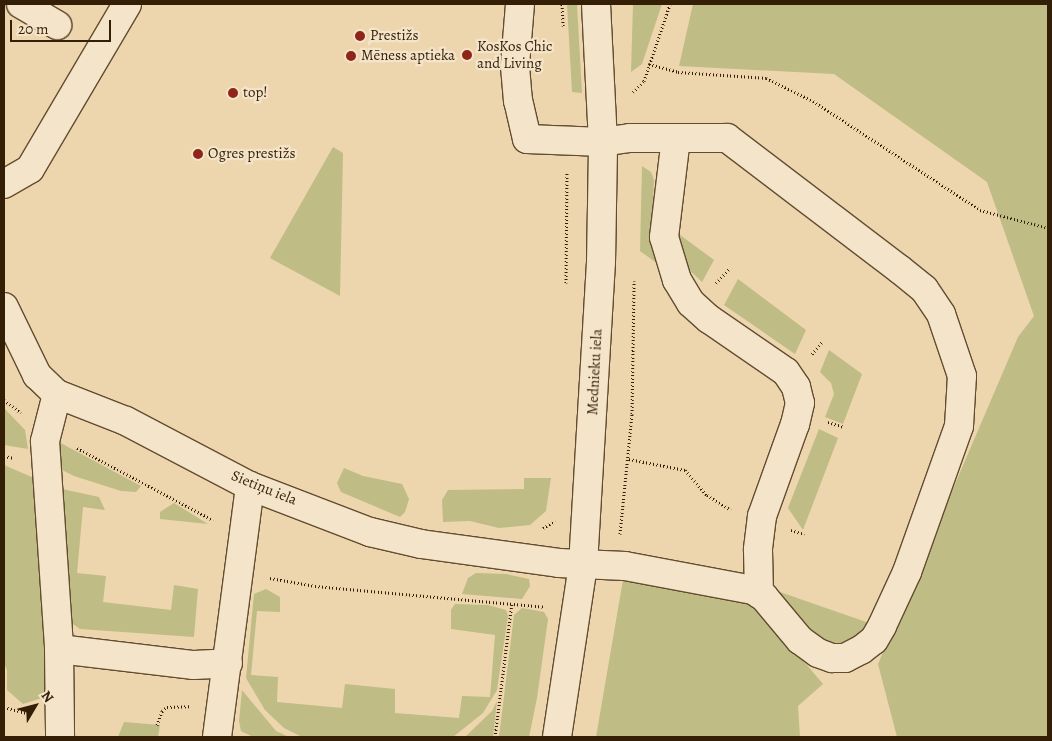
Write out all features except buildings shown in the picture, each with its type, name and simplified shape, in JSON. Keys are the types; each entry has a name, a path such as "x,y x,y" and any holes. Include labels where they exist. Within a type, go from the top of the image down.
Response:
{"street":[{"path":"20,4 57,25"},
{"path":"4,184 30,169 127,4"},
{"path":"520,4 516,65 518,101 527,139 603,142 676,138 727,138 906,274 924,289 941,314 962,376 959,426 907,572 874,640 845,658 832,658 818,653 800,640 759,594 758,550 762,516 795,424 800,403 796,388 786,372 709,319 691,303 677,280 664,237 676,138"},
{"name":"Mednieku iela","path":"557,737 583,565 601,262 603,142 596,4"},
{"name":"Sietiņu iela","path":"4,307 37,375 57,394 126,421 250,486 370,532 421,544 583,565 617,565 673,572 759,594"},
{"path":"57,394 45,450 59,649 60,737"},
{"path":"217,737 250,486"},
{"path":"59,649 194,665 228,663"}],"path":[{"path":"562,4 564,30"},
{"path":"628,98 644,80 670,4"},
{"path":"649,64 678,72 766,78 813,101 980,210 1048,228"},
{"path":"566,141 566,287"},
{"path":"712,288 729,269"},
{"path":"809,357 823,341"},
{"path":"819,418 844,427"},
{"path":"628,459 685,470 707,495 736,512"},
{"path":"539,531 560,518"},
{"path":"495,737 512,602 547,607"},
{"path":"157,725 162,711 167,707 222,707"}],"shaded area":[{"path":"567,4 577,4 582,93 572,92"},
{"path":"633,4 662,4 642,64 631,72"},
{"path":"693,4 1048,4 1048,737 897,737 878,664 1018,337 1034,316 987,182 834,74 679,66"},
{"path":"333,147 343,153 340,296 270,258"},
{"path":"642,166 651,172 654,180 651,244 658,264 640,251"},
{"path":"676,232 714,260 702,282 682,263"},
{"path":"738,279 806,330 795,354 724,305"},
{"path":"829,350 862,374 843,424 825,417 834,394 831,383 820,372"},
{"path":"4,408 25,430 28,449 4,445"},
{"path":"819,429 838,438 803,530 788,508"},
{"path":"55,440 141,486 136,492 121,491 74,476 62,470 56,460"},
{"path":"4,465 34,478 44,598 45,697 23,704 7,690 7,670 4,663"},
{"path":"344,468 363,476 402,484 409,499 405,512 400,517 341,492 337,483"},
{"path":"524,478 551,478 546,511 530,525 499,528 470,521 443,522 442,500 448,490 524,489"},
{"path":"62,489 99,497 105,510 83,507 77,573 106,576 103,602 171,610 174,585 198,589 194,637 80,629 73,624 67,612 57,494"},
{"path":"174,503 208,524 160,519 160,512"},
{"path":"476,573 506,574 529,579 530,586 522,599 462,594 468,578"},
{"path":"624,574 757,606 823,684 798,706 800,737 596,737"},
{"path":"266,589 280,597 280,612 257,611 251,675 278,677 277,702 342,708 345,684 395,689 395,713 459,718 462,696 490,697 495,635 451,629 451,610 455,604 488,605 506,610 508,616 497,690 483,713 453,737 302,737 284,728 265,710 246,678 254,594"},
{"path":"777,591 872,624 865,632 835,646 818,641"},
{"path":"522,608 544,612 548,619 537,698 529,737 499,737 514,615"},
{"path":"242,690 276,731 289,737 251,736 241,731 239,721"},
{"path":"497,701 493,737 465,737 492,711"},
{"path":"124,722 160,725 158,737 118,737"}],"place":[{"name":"Prestižs","path":"360,36"},
{"name":"KosKos Chic and Living","path":"467,55"},
{"name":"Mēness aptieka","path":"351,56"},
{"name":"top!","path":"233,93"},
{"name":"Ogres prestižs","path":"198,154"}]}
